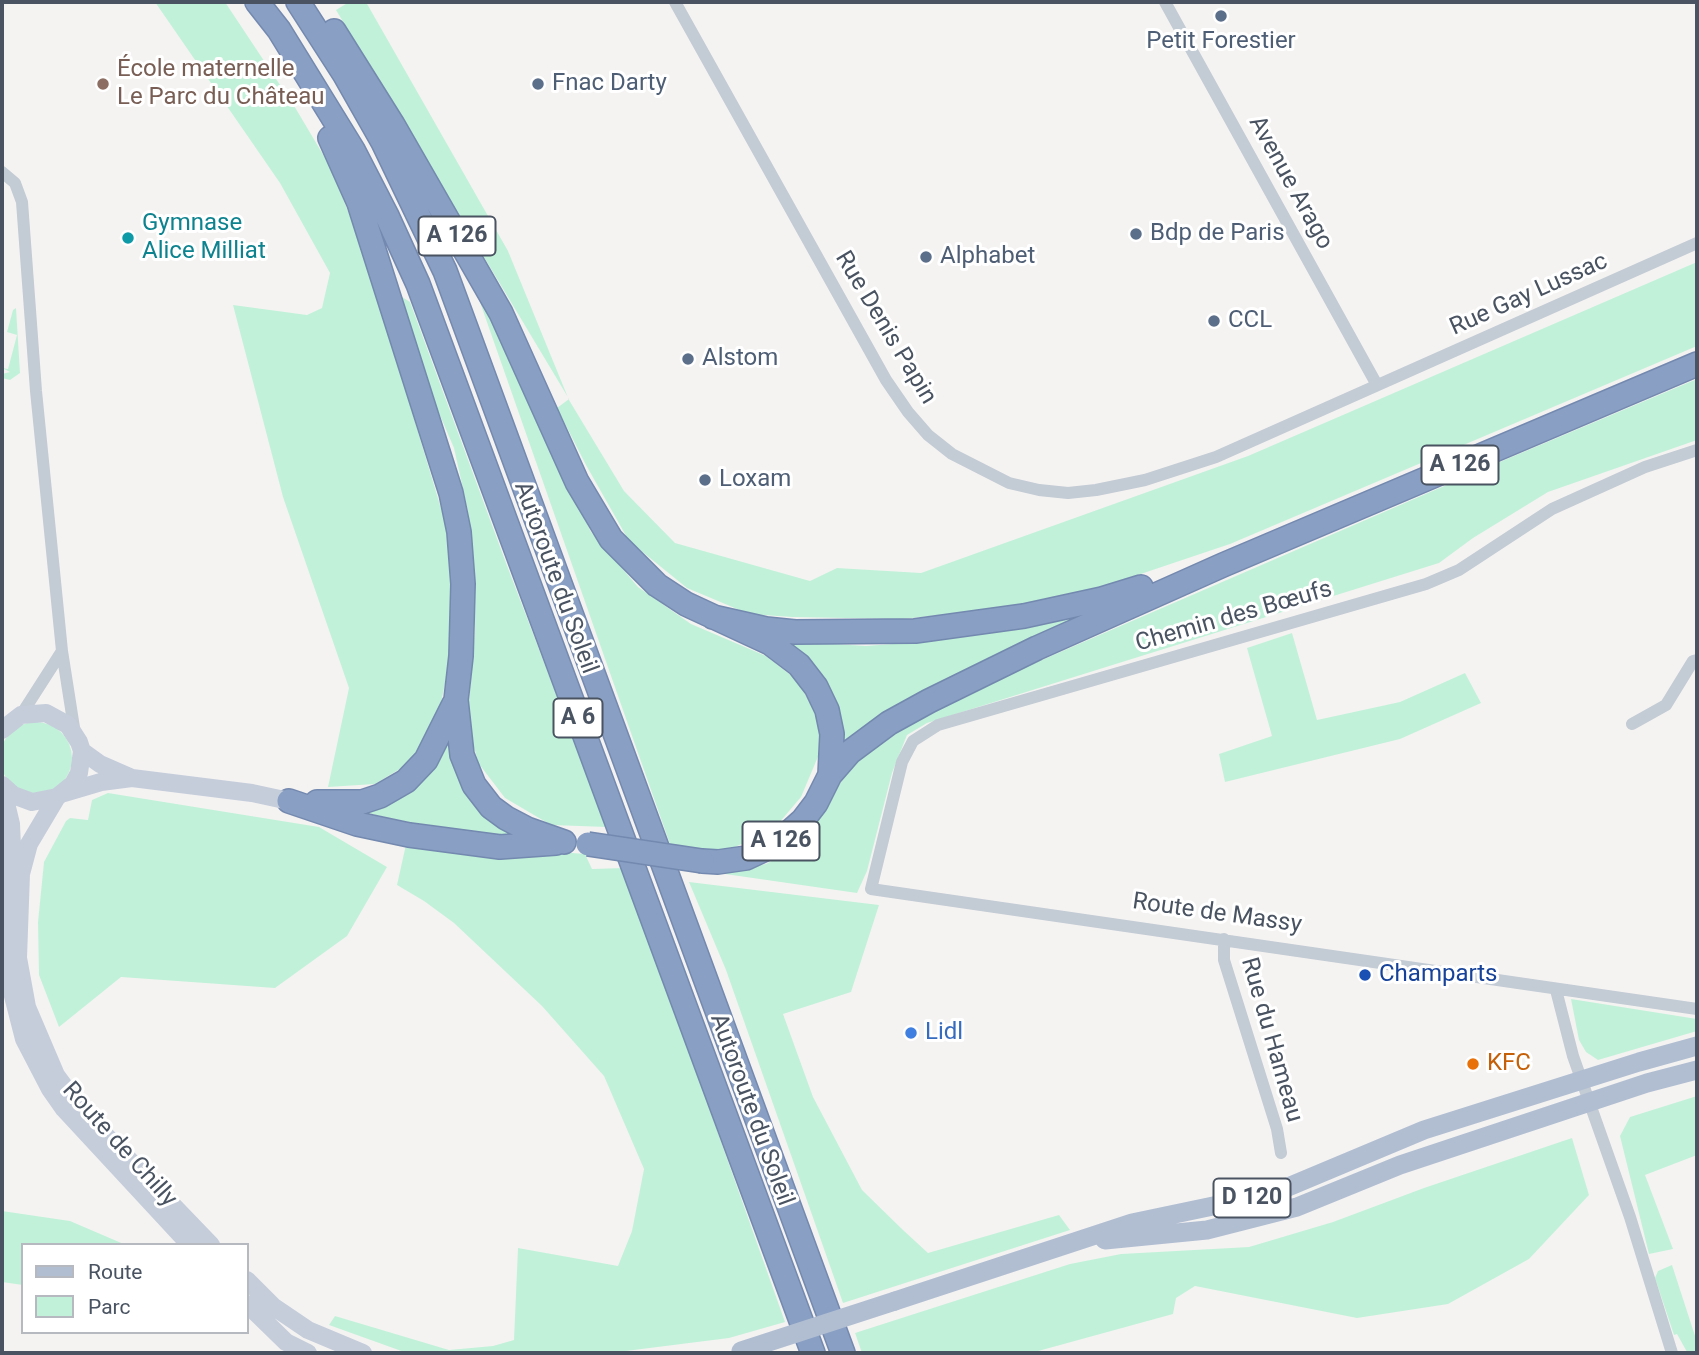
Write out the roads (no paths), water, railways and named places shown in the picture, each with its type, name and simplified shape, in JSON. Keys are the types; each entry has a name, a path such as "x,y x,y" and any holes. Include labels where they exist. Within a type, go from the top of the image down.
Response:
{"highway":[{"name":"Autoroute du Soleil","path":"257,2 279,30 371,185 418,284 813,1353"},
{"name":"Autoroute du Soleil","path":"298,2 345,75 383,142 445,271 843,1353"},
{"name":"A 126","path":"315,2 388,115 501,313 577,482 600,522 626,556 657,585 685,604 713,617 780,631 869,633 956,627 1102,599 1220,557 1697,357"},
{"name":"A 126","path":"318,94 314,105 359,203 451,493 459,532 463,584 462,645 456,701 462,755 479,793 506,818 527,829 564,842 702,861 746,858 776,844 803,820 816,803 830,775 861,743 889,723 1037,648 1223,565 1697,364"},
{"path":"713,617 779,648 808,676 823,699 830,721 830,775"},
{"path":"289,801 350,803 371,800 390,791 406,781 426,760 456,701"},
{"path":"289,801 357,824 430,838 500,847 564,842"}],"main road":[{"path":"2,730 20,715 46,713 63,721 75,734 82,751 100,764 132,778"},
{"name":"Route de Chilly","path":"82,751 79,773 60,795 29,844 21,874 18,958 27,1007 56,1075 84,1113 209,1243"},
{"path":"2,786 13,795 32,802 101,782 132,778 253,793 289,801"},
{"name":"Route de Chilly","path":"2,786 11,835 4,938 13,996 24,1039 50,1089 79,1127 188,1243"},
{"path":"2,864 6,898"},
{"name":"D 120","path":"736,1353 1132,1223 1256,1197 1288,1187 1424,1130 1697,1046"},
{"name":"D 120","path":"1073,1244 1207,1230 1297,1207 1400,1165 1697,1070"},
{"path":"248,1281 274,1307 308,1330 363,1353"},
{"path":"248,1305 286,1342 308,1353"}],"street":[{"name":"Rue Denis Papin","path":"675,2 886,380 928,435 952,454 979,469 1009,483 1068,493 1145,480 1216,457 1377,386"},
{"name":"Avenue Arago","path":"1165,2 1377,386"},
{"path":"2,172 15,183 22,202 36,391 62,651 75,734"},
{"name":"Rue Gay Lussac","path":"1377,386 1697,243"},
{"name":"Chemin des Bœufs","path":"871,889 902,762 913,741 938,724 1426,584 1459,570 1552,509 1645,467 1697,450"},
{"path":"20,715 62,651"},
{"path":"1632,724 1666,705 1693,661 1697,660"},
{"name":"Route de Massy","path":"871,889 1697,1009"},
{"name":"Rue du Hameau","path":"1224,939 1224,961 1277,1129 1281,1153"},
{"path":"1556,990 1580,1080 1630,1217 1672,1353"}],"place":[{"name":"Petit Forestier","path":"1221,16"},
{"name":"École maternelle Le Parc du Château","path":"103,84"},
{"name":"Fnac Darty","path":"538,84"},
{"name":"Bdp de Paris","path":"1136,234"},
{"name":"Gymnase Alice Milliat","path":"128,238"},
{"name":"Alphabet","path":"926,257"},
{"name":"CCL","path":"1214,321"},
{"name":"Alstom","path":"688,359"},
{"name":"Loxam","path":"705,480"},
{"name":"Champarts","path":"1365,975"},
{"name":"Lidl","path":"911,1033"},
{"name":"KFC","path":"1473,1064"}]}
